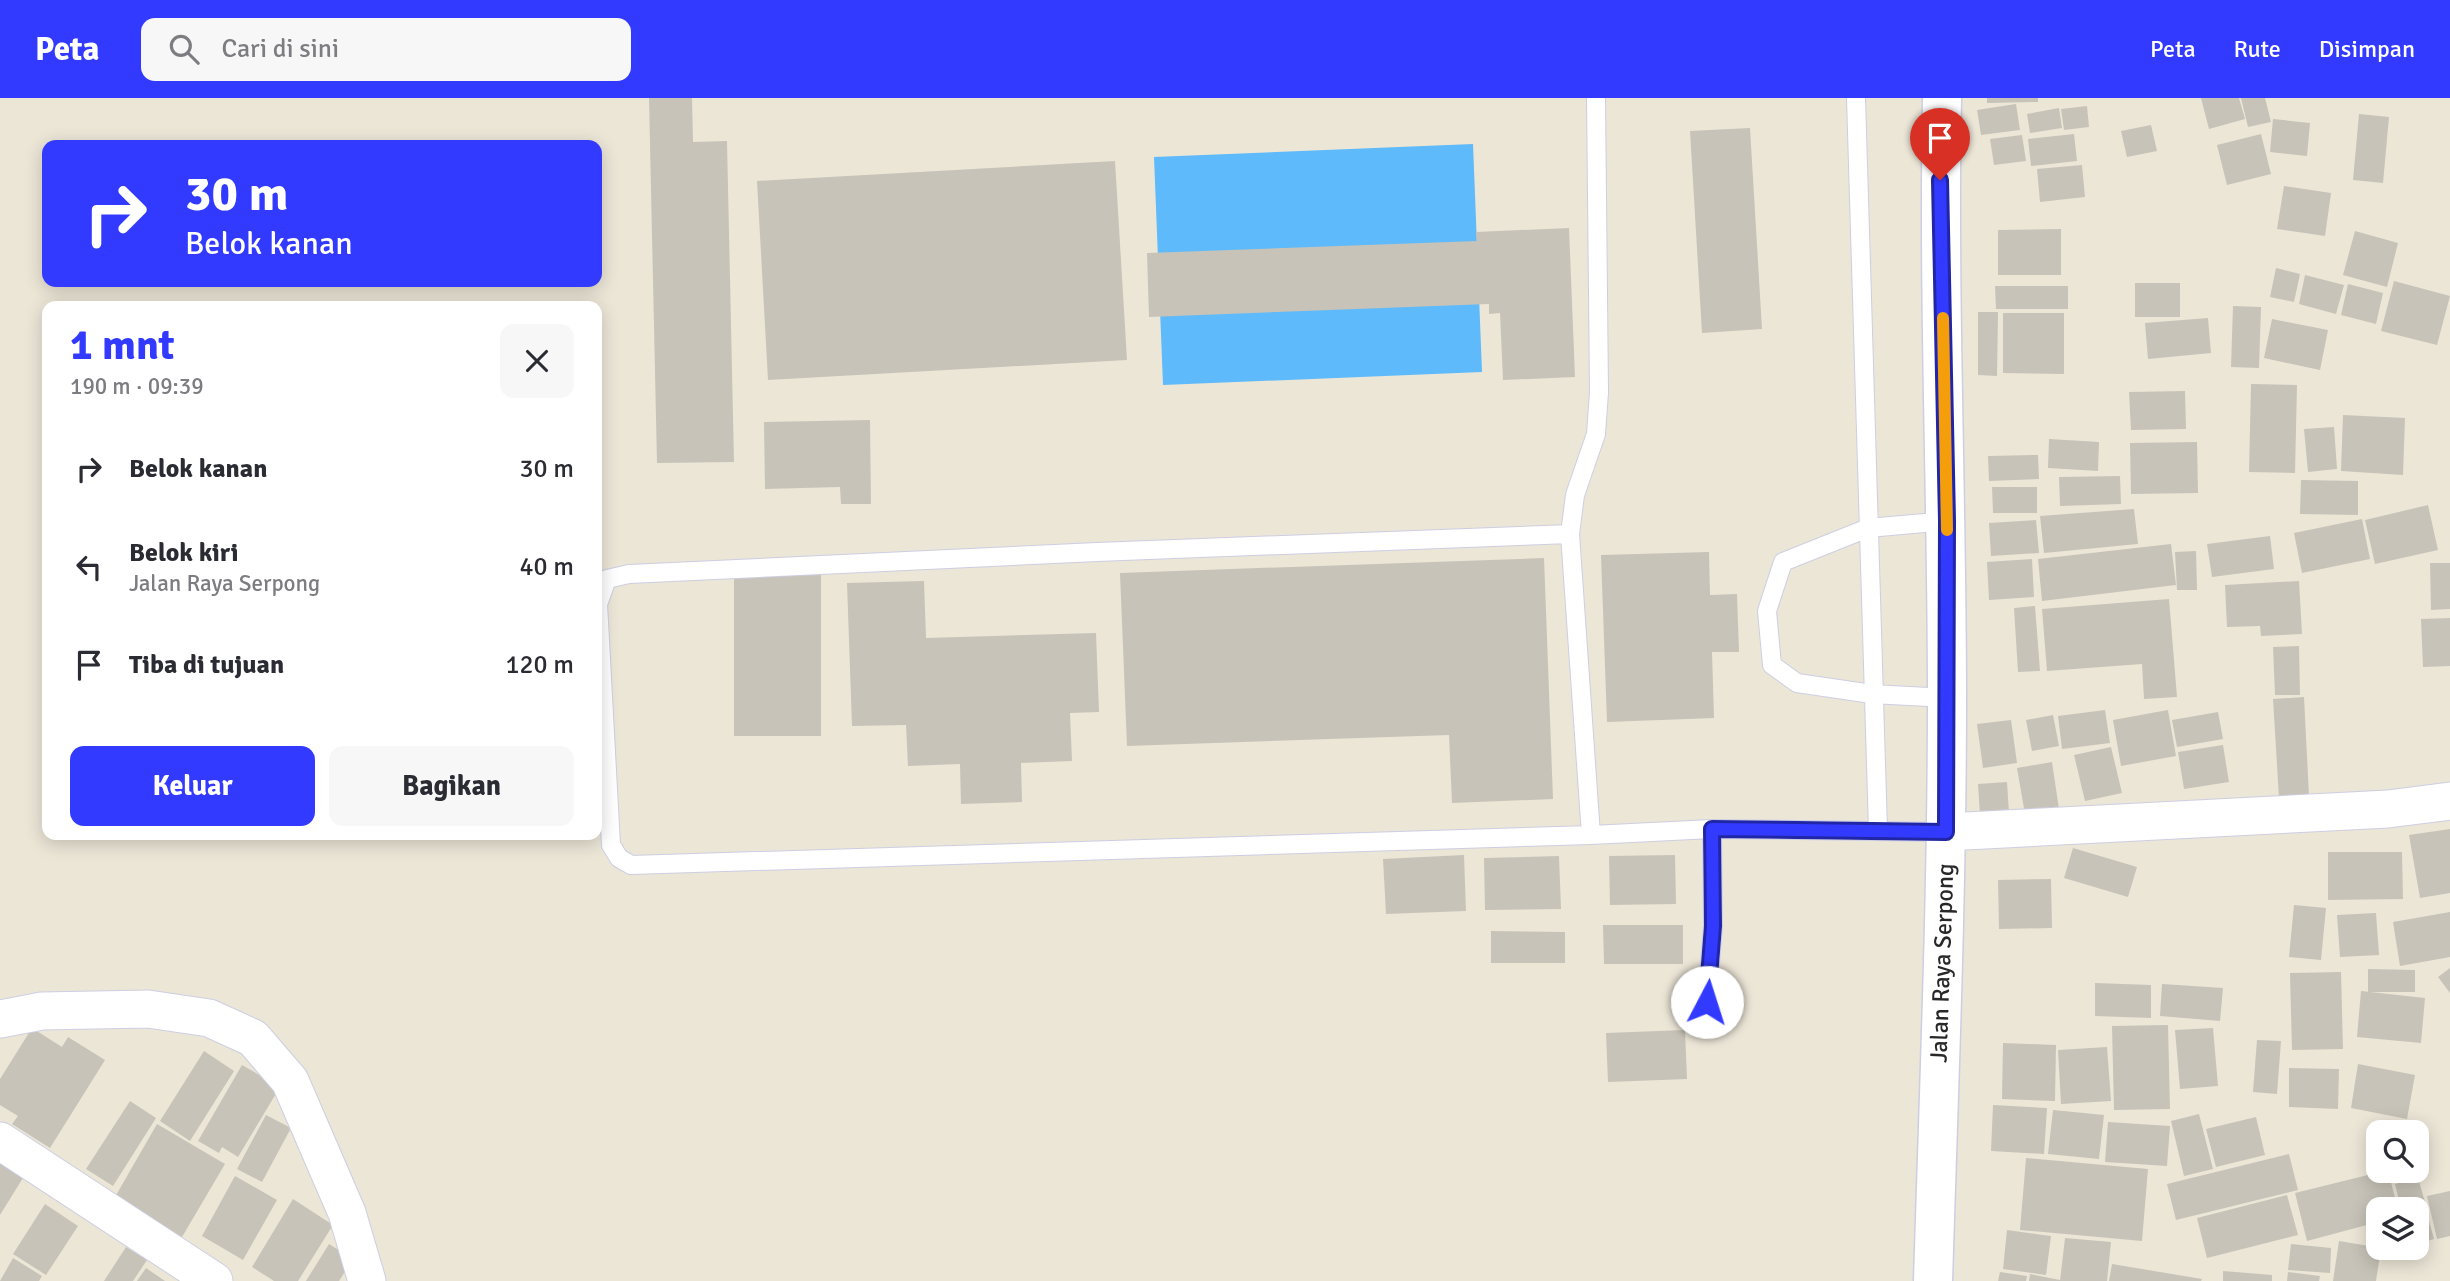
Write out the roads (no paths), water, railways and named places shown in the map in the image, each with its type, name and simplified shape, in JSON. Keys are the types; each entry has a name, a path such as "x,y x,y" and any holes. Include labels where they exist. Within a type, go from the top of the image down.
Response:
{"main road":[{"name":"Jalan Raya Serpong","path":"1933,1281 1946,832 1947,521 1940,180 1942,98"}],"street":[{"path":"1946,832 2388,809 2450,801"},
{"path":"0,1019 42,1011 148,1009 209,1018 253,1038 290,1081 347,1213 367,1281"},
{"path":"0,1141 214,1281"}],"lane":[{"path":"1591,835 1570,534 1575,495 1596,434 1599,392 1596,98"},
{"path":"1856,98 1878,831"},
{"path":"1947,521 1868,528 1783,562 1767,611 1772,665 1797,682 1872,694 1947,698"},
{"path":"602,593 607,579 629,573 1570,534"},
{"path":"602,678 611,845 619,858 631,865 1712,829 1946,832"},
{"path":"1707,1002 1713,926 1712,829"}],"water":[{"path":"1473,144 1482,372 1163,385 1154,157"}]}
